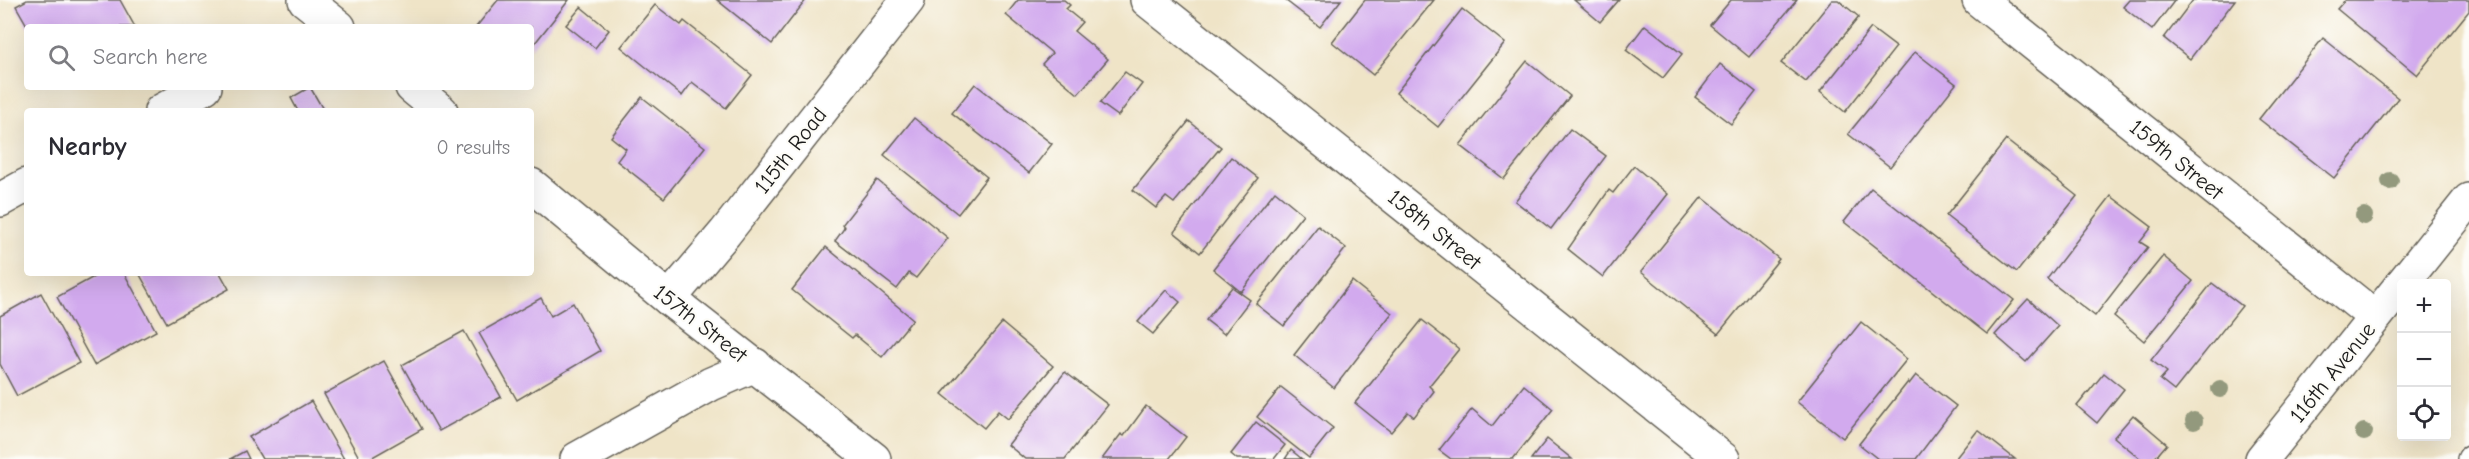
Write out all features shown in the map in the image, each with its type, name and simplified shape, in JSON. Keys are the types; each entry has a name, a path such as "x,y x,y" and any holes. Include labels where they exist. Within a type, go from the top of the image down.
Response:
{"street":[{"name":"115th Road","path":"669,299 725,233 908,0"},
{"name":"158th Street","path":"1147,0 1723,459"},
{"name":"159th Street","path":"1979,0 2375,317"},
{"path":"166,108 200,90"},
{"path":"416,90 437,108"},
{"path":"0,200 24,187"},
{"name":"157th Street","path":"534,187 669,299 873,459"},
{"name":"116th Avenue","path":"2406,279 2469,200"},
{"name":"116th Avenue","path":"2262,459 2397,290"},
{"path":"577,459 711,384 755,365"}],"building":[{"path":"27,0 120,0 133,24 26,24 16,6"},
{"path":"498,0 569,0 534,44 534,24 478,24"},
{"path":"717,0 806,0 772,44"},
{"path":"1018,0 1064,0 1070,5 1066,9 1082,22 1074,31 1108,59 1078,94 1042,64 1052,53 1006,15"},
{"path":"1285,0 1341,0 1320,27"},
{"path":"1365,0 1434,0 1373,75 1332,42"},
{"path":"1574,0 1619,0 1600,22"},
{"path":"1731,0 1797,0 1749,57 1710,25"},
{"path":"1832,0 1838,0 1859,17 1806,82 1781,63"},
{"path":"2129,0 2175,0 2152,30 2123,7"},
{"path":"2193,0 2235,0 2190,59 2164,38"},
{"path":"2345,0 2469,0 2469,11 2417,75 2337,9"},
{"path":"655,5 681,25 684,21 752,75 726,108 692,82 682,96 621,47"},
{"path":"581,7 609,30 595,48 566,25"},
{"path":"1462,9 1505,43 1438,127 1396,93"},
{"path":"1645,25 1682,54 1663,78 1626,50"},
{"path":"1871,28 1896,47 1845,112 1820,92"},
{"path":"2323,38 2398,98 2334,178 2259,119"},
{"path":"1915,52 1956,84 1890,167 1848,134"},
{"path":"1527,61 1570,96 1504,179 1460,145"},
{"path":"1720,64 1756,92 1731,124 1695,97"},
{"path":"1125,72 1142,84 1118,116 1100,103"},
{"path":"975,84 1052,144 1029,173 952,113"},
{"path":"305,90 312,90 322,108 296,108 291,98"},
{"path":"642,97 705,147 664,198 617,161 626,149 611,137"},
{"path":"914,118 987,177 958,214 884,155"},
{"path":"1189,121 1221,147 1174,203 1166,197 1156,208 1133,190"},
{"path":"1570,129 1606,156 1551,229 1515,201"},
{"path":"2006,140 2077,196 2017,272 1946,216"},
{"path":"1231,157 1258,178 1200,253 1174,232"},
{"path":"1634,166 1668,194 1603,277 1568,249 1609,190 1613,193"},
{"path":"877,180 948,238 916,278 909,273 897,289 835,241 845,227 842,225"},
{"path":"1871,188 2014,300 1987,334 1844,222"},
{"path":"1275,191 1303,214 1241,292 1213,269"},
{"path":"2111,196 2152,227 2140,242 2148,247 2095,316 2047,279"},
{"path":"1702,197 1779,259 1718,334 1641,272"},
{"path":"1318,226 1346,248 1284,326 1256,304"},
{"path":"826,247 913,319 882,357 855,335 852,338 792,290"},
{"path":"2163,256 2193,281 2144,341 2114,316"},
{"path":"96,276 126,276 156,331 94,365 57,297"},
{"path":"141,276 222,276 229,289 167,323"},
{"path":"1352,281 1392,313 1334,388 1294,355"},
{"path":"2212,283 2242,306 2174,391 2160,380 2167,372 2151,360"},
{"path":"1232,287 1250,300 1224,334 1206,320"},
{"path":"1166,290 1180,302 1153,334 1138,322"},
{"path":"41,293 79,363 17,396 0,364 0,316"},
{"path":"541,298 551,316 573,303 600,351 517,400 479,333"},
{"path":"2028,299 2058,326 2026,362 1995,335"},
{"path":"1422,320 1459,349 1429,386 1434,391 1414,417 1408,412 1391,432 1355,403"},
{"path":"1861,322 1907,359 1843,438 1797,402"},
{"path":"1002,323 1053,366 1008,419 998,411 984,428 942,394"},
{"path":"464,331 501,397 439,431 402,365"},
{"path":"384,361 422,429 369,459 360,459 324,394"},
{"path":"1065,372 1108,405 1065,459 1025,459 1008,445"},
{"path":"2104,373 2124,389 2097,423 2077,406"},
{"path":"1916,375 1956,406 1916,459 1878,459 1859,444"},
{"path":"1524,385 1553,409 1513,459 1451,459 1439,450 1472,409 1492,426"},
{"path":"1281,387 1333,428 1309,458 1257,417"},
{"path":"311,401 344,459 262,459 249,437"},
{"path":"1146,406 1186,437 1169,459 1102,459 1121,434 1124,436"},
{"path":"2133,415 2167,444 2154,459 2141,459 2114,437"},
{"path":"1256,422 1285,445 1274,459 1237,459 1231,454"},
{"path":"1978,430 2015,459 1955,459"},
{"path":"1547,439 1572,459 1531,459"},
{"path":"1291,450 1302,459 1285,459"},
{"path":"245,451 249,459 230,459"}]}
